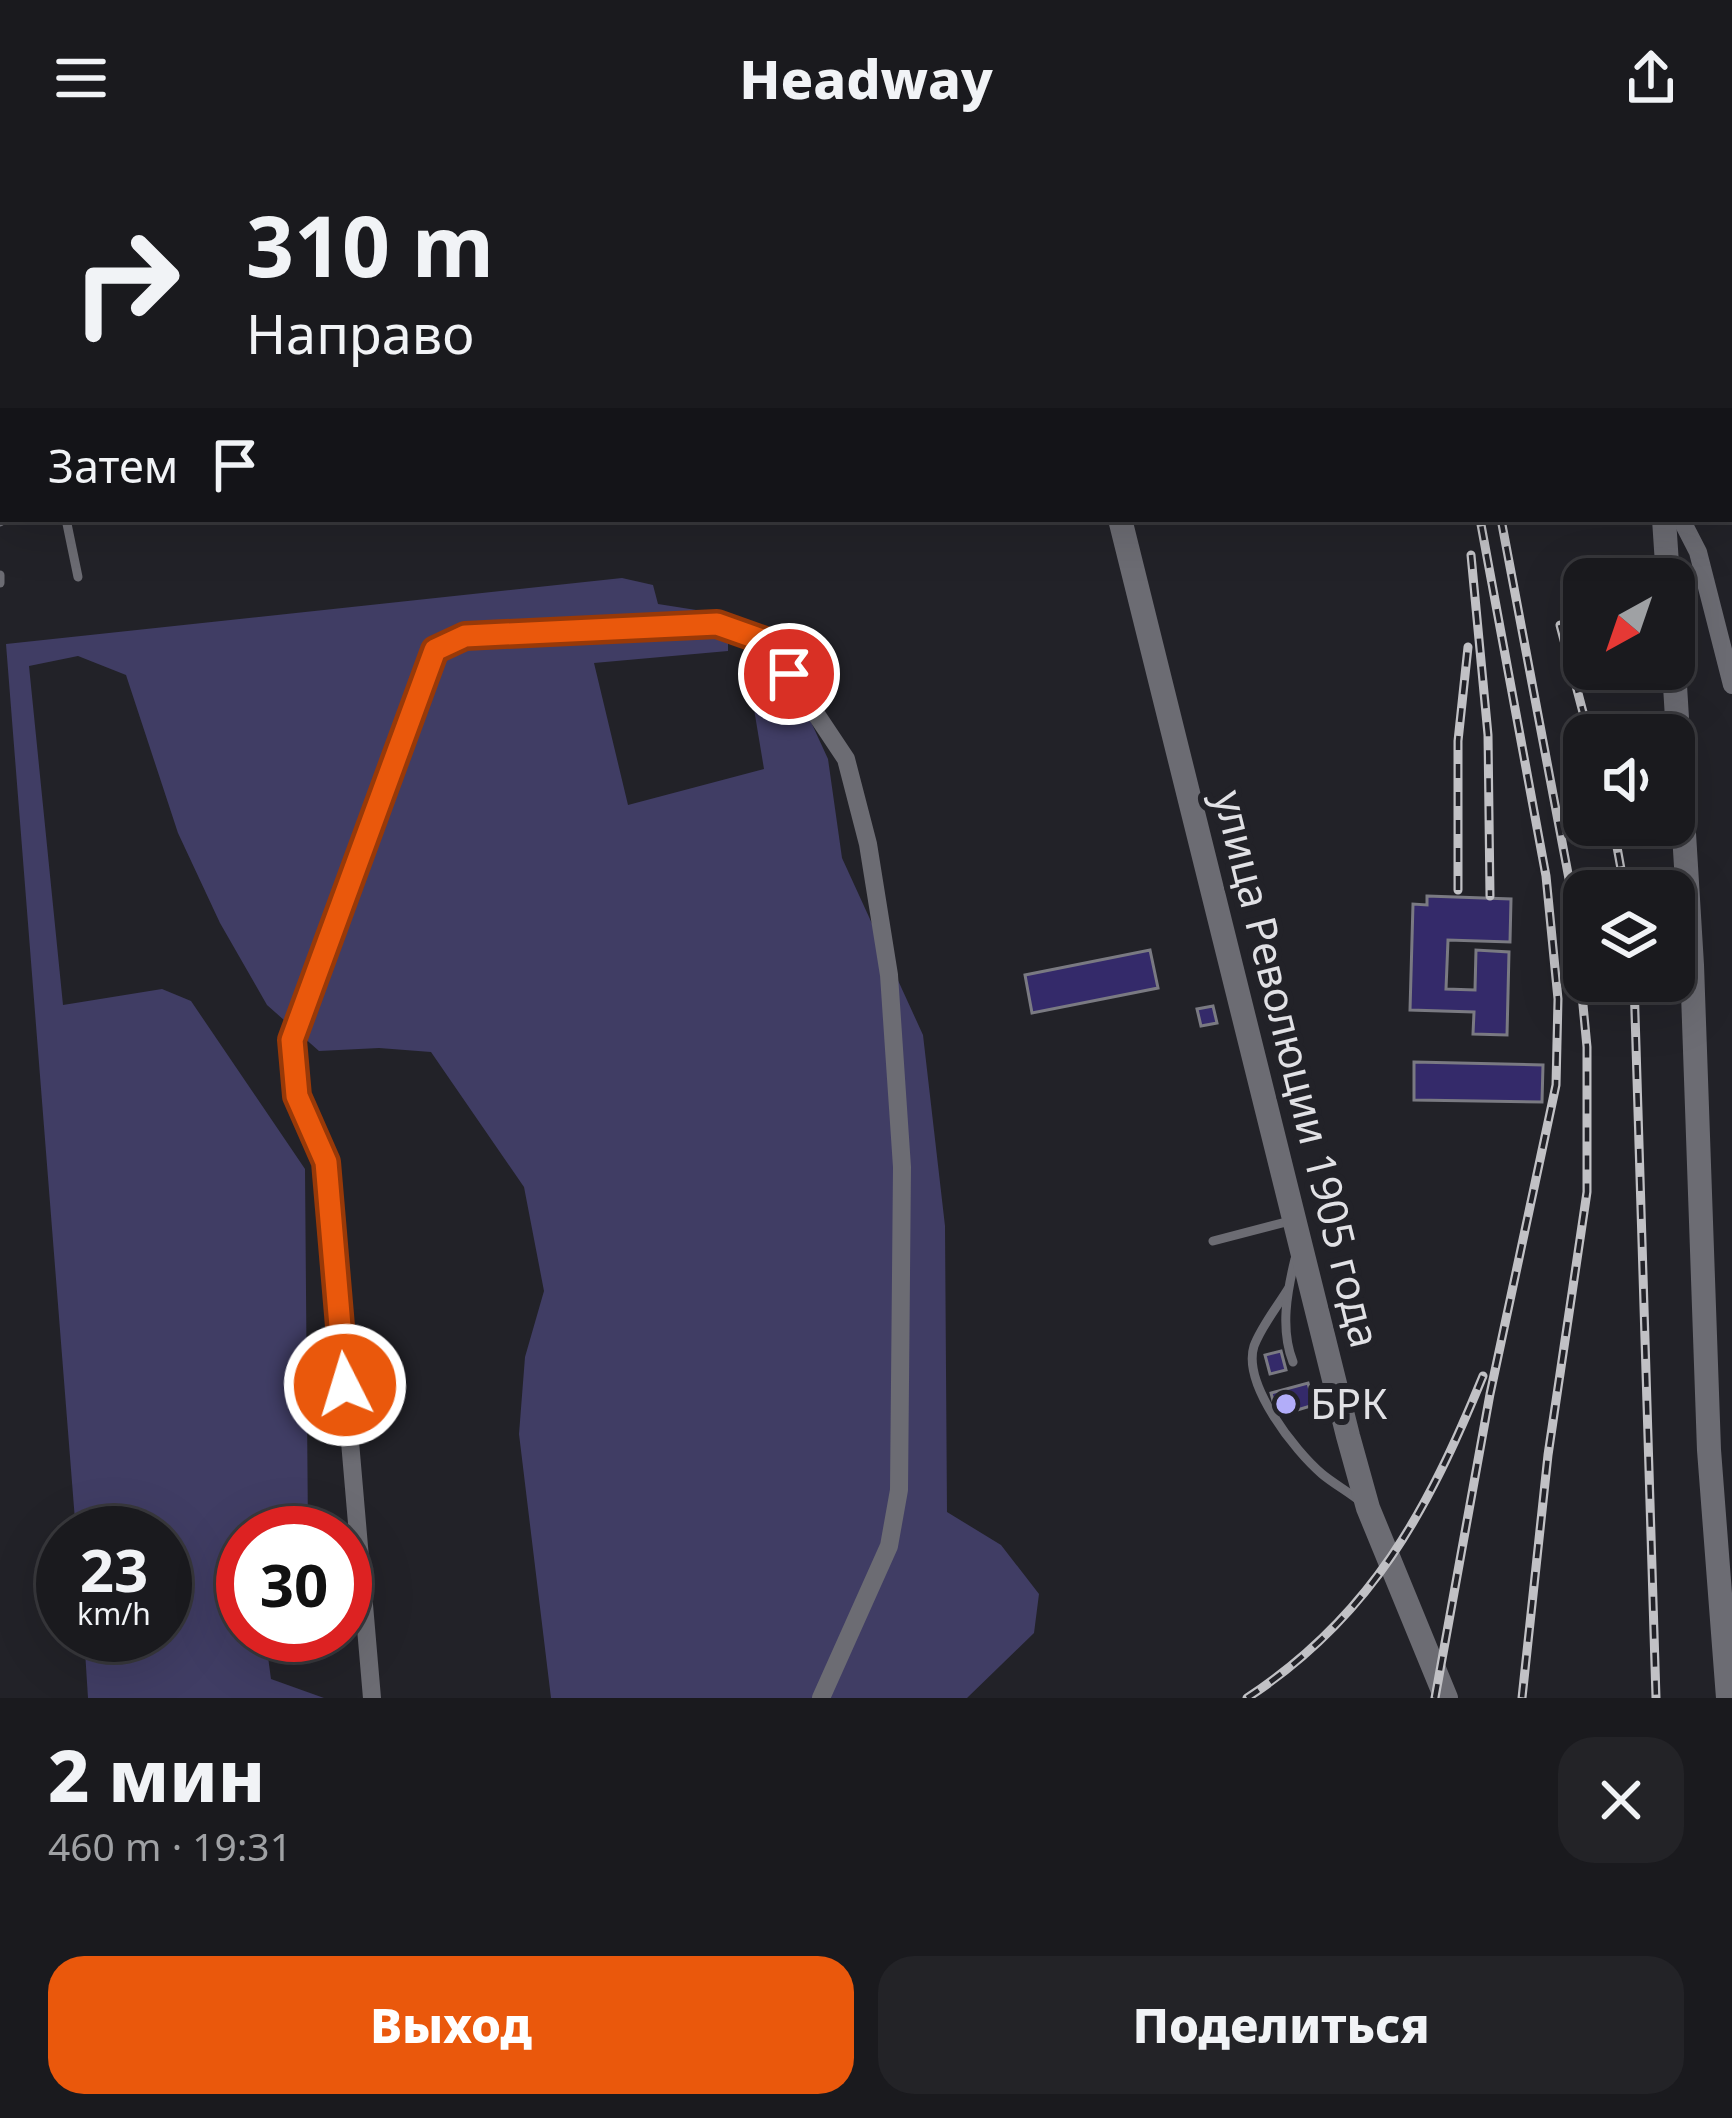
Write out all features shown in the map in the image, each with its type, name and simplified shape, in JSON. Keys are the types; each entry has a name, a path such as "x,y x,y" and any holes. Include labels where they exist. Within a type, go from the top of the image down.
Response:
{"main road":[{"name":"улица Революции 1905 года","path":"1121,522 1368,1508 1447,1698"},
{"path":"1664,522 1667,558"},
{"path":"1674,690 1693,965 1708,1450 1728,1698"}],"street":[{"path":"1683,522 1698,552 1732,685"},
{"path":"372,1698 326,1162 297,1096 292,1040 435,650 465,636 717,624 768,642 846,759 868,844 890,975 902,1167 899,1490 889,1546 821,1698"}],"lane":[{"path":"67,522 78,577"},
{"path":"1213,1241 1297,1231 1286,1331 1293,1362"},
{"path":"1288,1289 1255,1344 1252,1360 1263,1397 1270,1414 1319,1472 1368,1508"}],"shaded area":[{"path":"622,578 653,585 658,604 728,615 728,651 594,663 628,805 764,769 750,685 789,674 828,759 842,858 923,1035 945,1226 947,1512 1001,1545 1039,1594 1034,1633 967,1698 551,1698 519,1434 525,1357 544,1291 524,1187 431,1052 319,1051 267,1005 220,923 178,833 126,675 78,656 29,666 63,1005 162,989 191,1001 305,1169 308,1506 216,1506 216,1662 269,1662 271,1679 324,1698 88,1698 86,1662 192,1662 192,1506 74,1506 6,644"}],"building":[{"path":"1427,896 1511,899 1510,942 1448,940 1446,989 1475,990 1476,950 1509,952 1507,1035 1473,1034 1474,1012 1410,1010 1413,904 1427,905"},
{"path":"1150,950 1158,988 1032,1013 1025,975"},
{"path":"1213,1006 1217,1023 1201,1026 1197,1009"},
{"path":"1414,1062 1543,1065 1542,1102 1414,1100"},
{"path":"1281,1351 1286,1370 1270,1374 1265,1355"},
{"path":"1308,1383 1314,1405 1277,1416 1271,1393"}],"railway":[{"path":"1435,1698 1490,1394 1556,1085 1558,999 1546,876 1481,522"},
{"path":"1502,522 1573,900 1587,1047 1587,1192 1548,1455 1522,1698"},
{"path":"1471,555 1488,735 1490,896"},
{"path":"1560,625 1583,714"},
{"path":"1458,890 1458,741 1468,647"},
{"path":"1617,846 1621,870"},
{"path":"1635,1002 1656,1698"},
{"path":"1247,1698 1329,1632 1391,1556 1440,1471 1483,1376"}],"place":[{"name":"БРК","path":"1286,1404"}],"route":[{"path":"345,1385 326,1162 297,1096 292,1040 435,650 465,636 717,624 768,642 789,674"}]}
